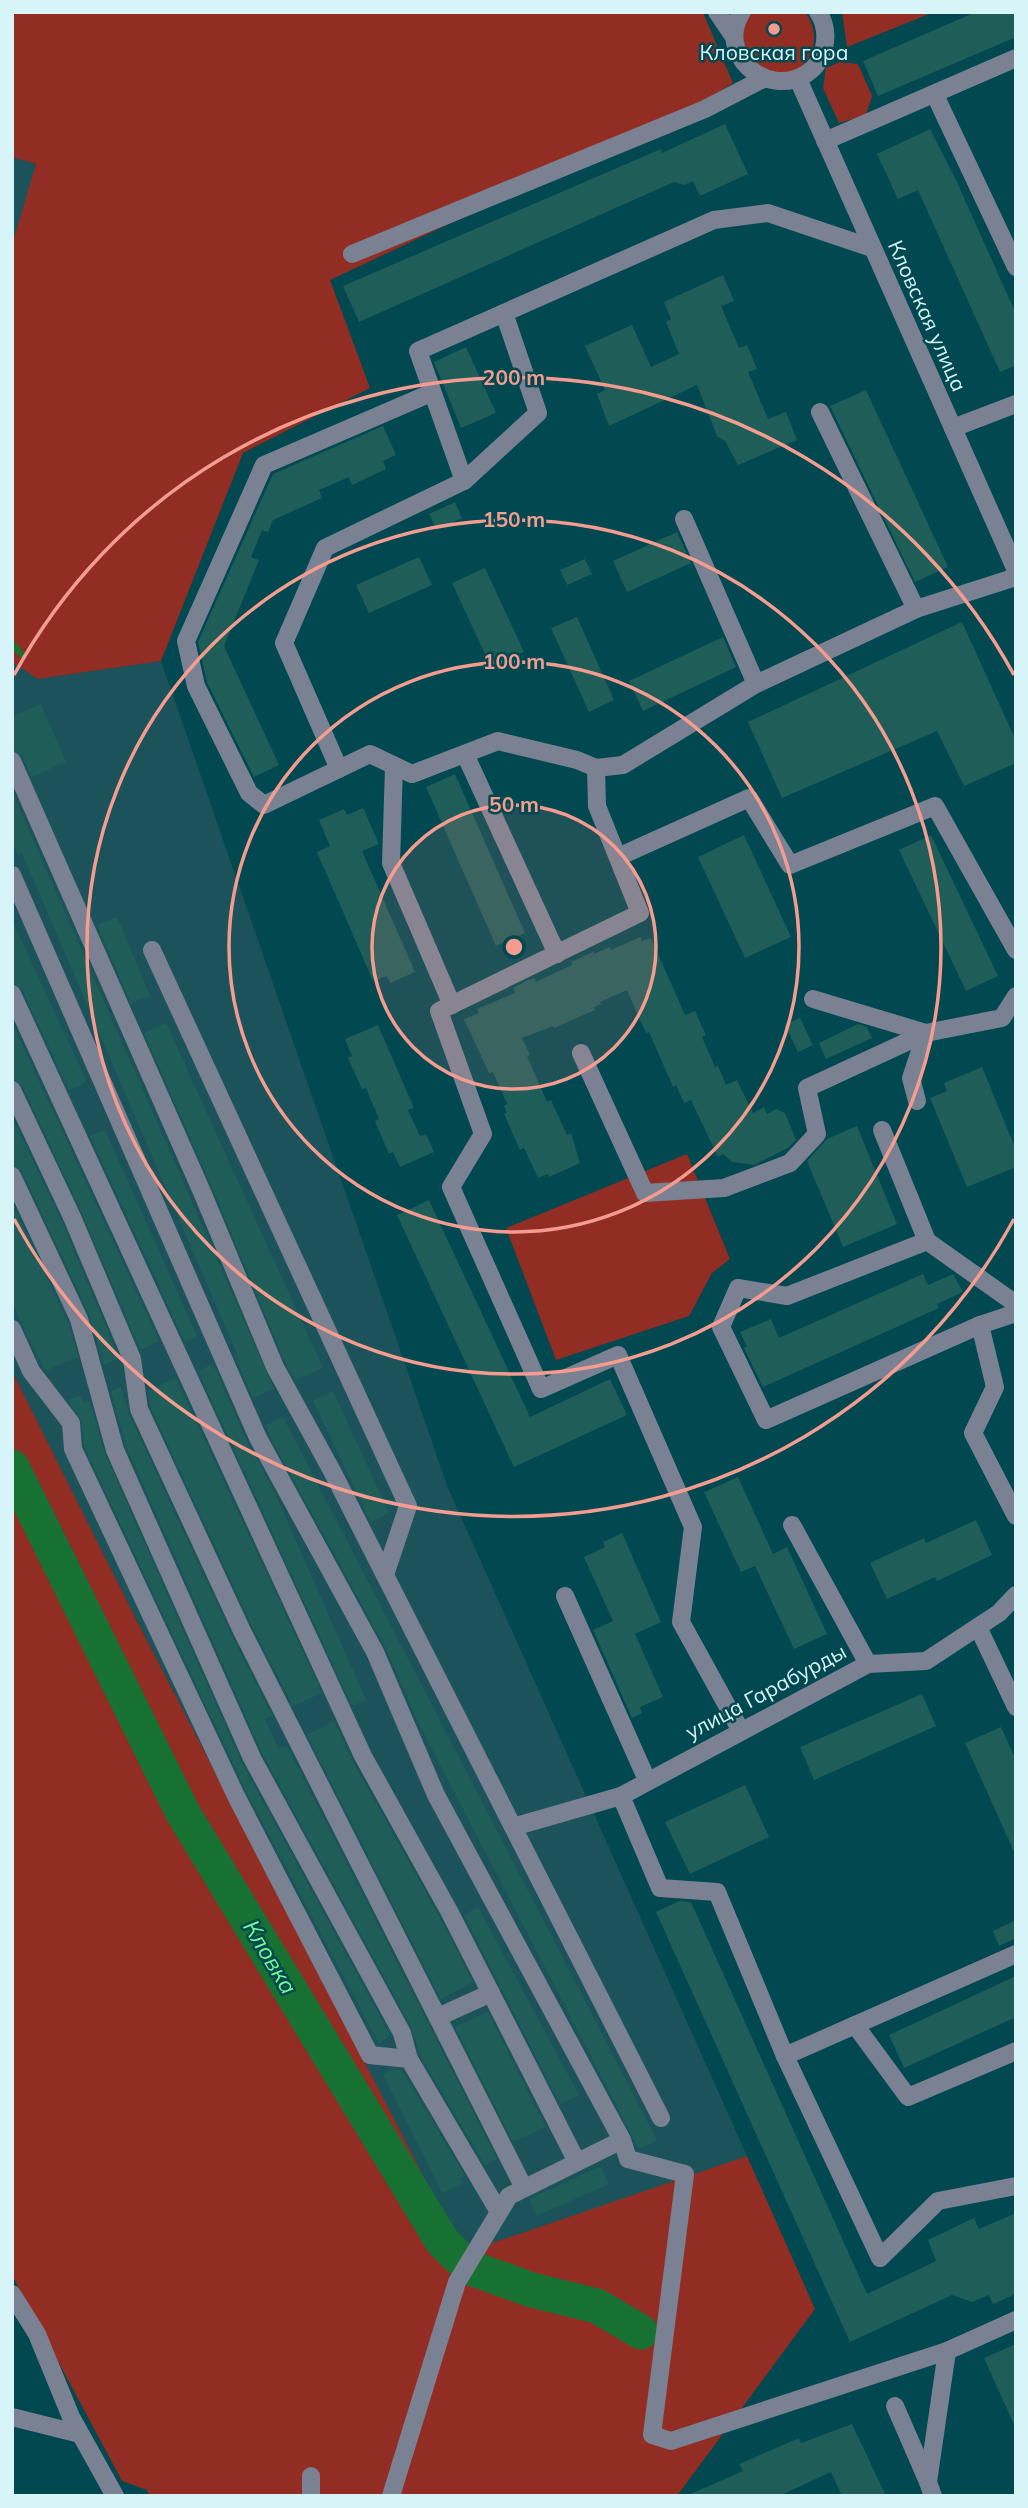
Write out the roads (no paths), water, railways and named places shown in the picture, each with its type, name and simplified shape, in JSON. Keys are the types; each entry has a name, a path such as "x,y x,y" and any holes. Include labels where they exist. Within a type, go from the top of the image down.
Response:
{"street":[{"path":"717,12 734,37 738,54 748,69 762,79 780,82 798,79 813,69 823,54 826,37 823,19 818,12"},
{"path":"734,37 738,19 743,12"},
{"path":"825,141 1016,58"},
{"path":"352,254 705,109 762,79"},
{"name":"Кловская улица","path":"798,79 1016,570"},
{"path":"935,95 1016,267"},
{"path":"464,481 418,351 714,220 768,213 873,248"},
{"path":"339,769 284,643 325,548 464,481 538,413 504,313"},
{"path":"432,393 264,465 186,641 196,686 249,793 264,804 370,754 412,774 498,741 577,760 596,768 623,765 756,684 916,609 1016,577"},
{"path":"953,428 1016,404"},
{"path":"820,412 916,609"},
{"path":"684,519 756,684"},
{"path":"465,754 557,954"},
{"path":"12,761 202,1192 275,1367 332,1471 661,2118"},
{"path":"394,765 391,863 452,1005"},
{"path":"596,768 597,806 640,913 439,1011 483,1134 451,1187 541,1389 618,1355 693,1527 681,1622 741,1731"},
{"path":"618,857 750,798 790,865 935,806 1016,950"},
{"path":"12,875 258,1438 375,1652 436,1795 622,2140 628,2159 685,2174 652,2435 671,2441 947,2351 1016,2320"},
{"path":"152,950 408,1506 385,1575"},
{"path":"12,994 363,1756 449,1911 577,2162"},
{"path":"581,1053 645,1193 724,1188 790,1163 817,1134 807,1088 926,1033 1002,1018 1016,996"},
{"path":"813,999 926,1033"},
{"path":"917,1101 911,1078 926,1033"},
{"path":"12,1090 72,1217 132,1359 139,1409 242,1631 524,2188"},
{"path":"881,1130 928,1241 1016,1304"},
{"path":"12,1176 79,1319 115,1450 251,1758 402,2033 408,2059 499,2212"},
{"path":"928,1241 787,1296 738,1288 721,1326 766,1420 980,1325 1016,1313"},
{"path":"980,1325 995,1387 973,1433 1016,1516"},
{"path":"12,1329 31,1371 71,1423 73,1449 225,1771 370,2055 408,2059"},
{"path":"792,1525 868,1664"},
{"name":"улица Гарабурды","path":"513,1827 621,1796 868,1664 926,1661 999,1613 1016,1595"},
{"path":"565,1596 647,1780"},
{"path":"978,1627 1016,1707"},
{"path":"621,1796 660,1888 717,1892 785,2056 880,2258 938,2201 1016,2186"},
{"path":"785,2056 1016,1954"},
{"path":"438,2017 491,1993"},
{"path":"855,2025 908,2097 1016,2051"},
{"path":"391,2496 457,2282 509,2196 622,2140"},
{"path":"12,2294 37,2334 80,2434 115,2496"},
{"path":"930,2489 947,2351"},
{"path":"895,2406 930,2489"},
{"path":"12,2417 80,2434"},
{"path":"311,2476 311,2496"}],"waterway":[{"path":"12,643 22,655"},
{"name":"Кловка","path":"12,1467 183,1813 442,2241 468,2267 532,2290 597,2306 641,2332"}],"place":[{"name":"Кловская гора","path":"774,29"}]}
